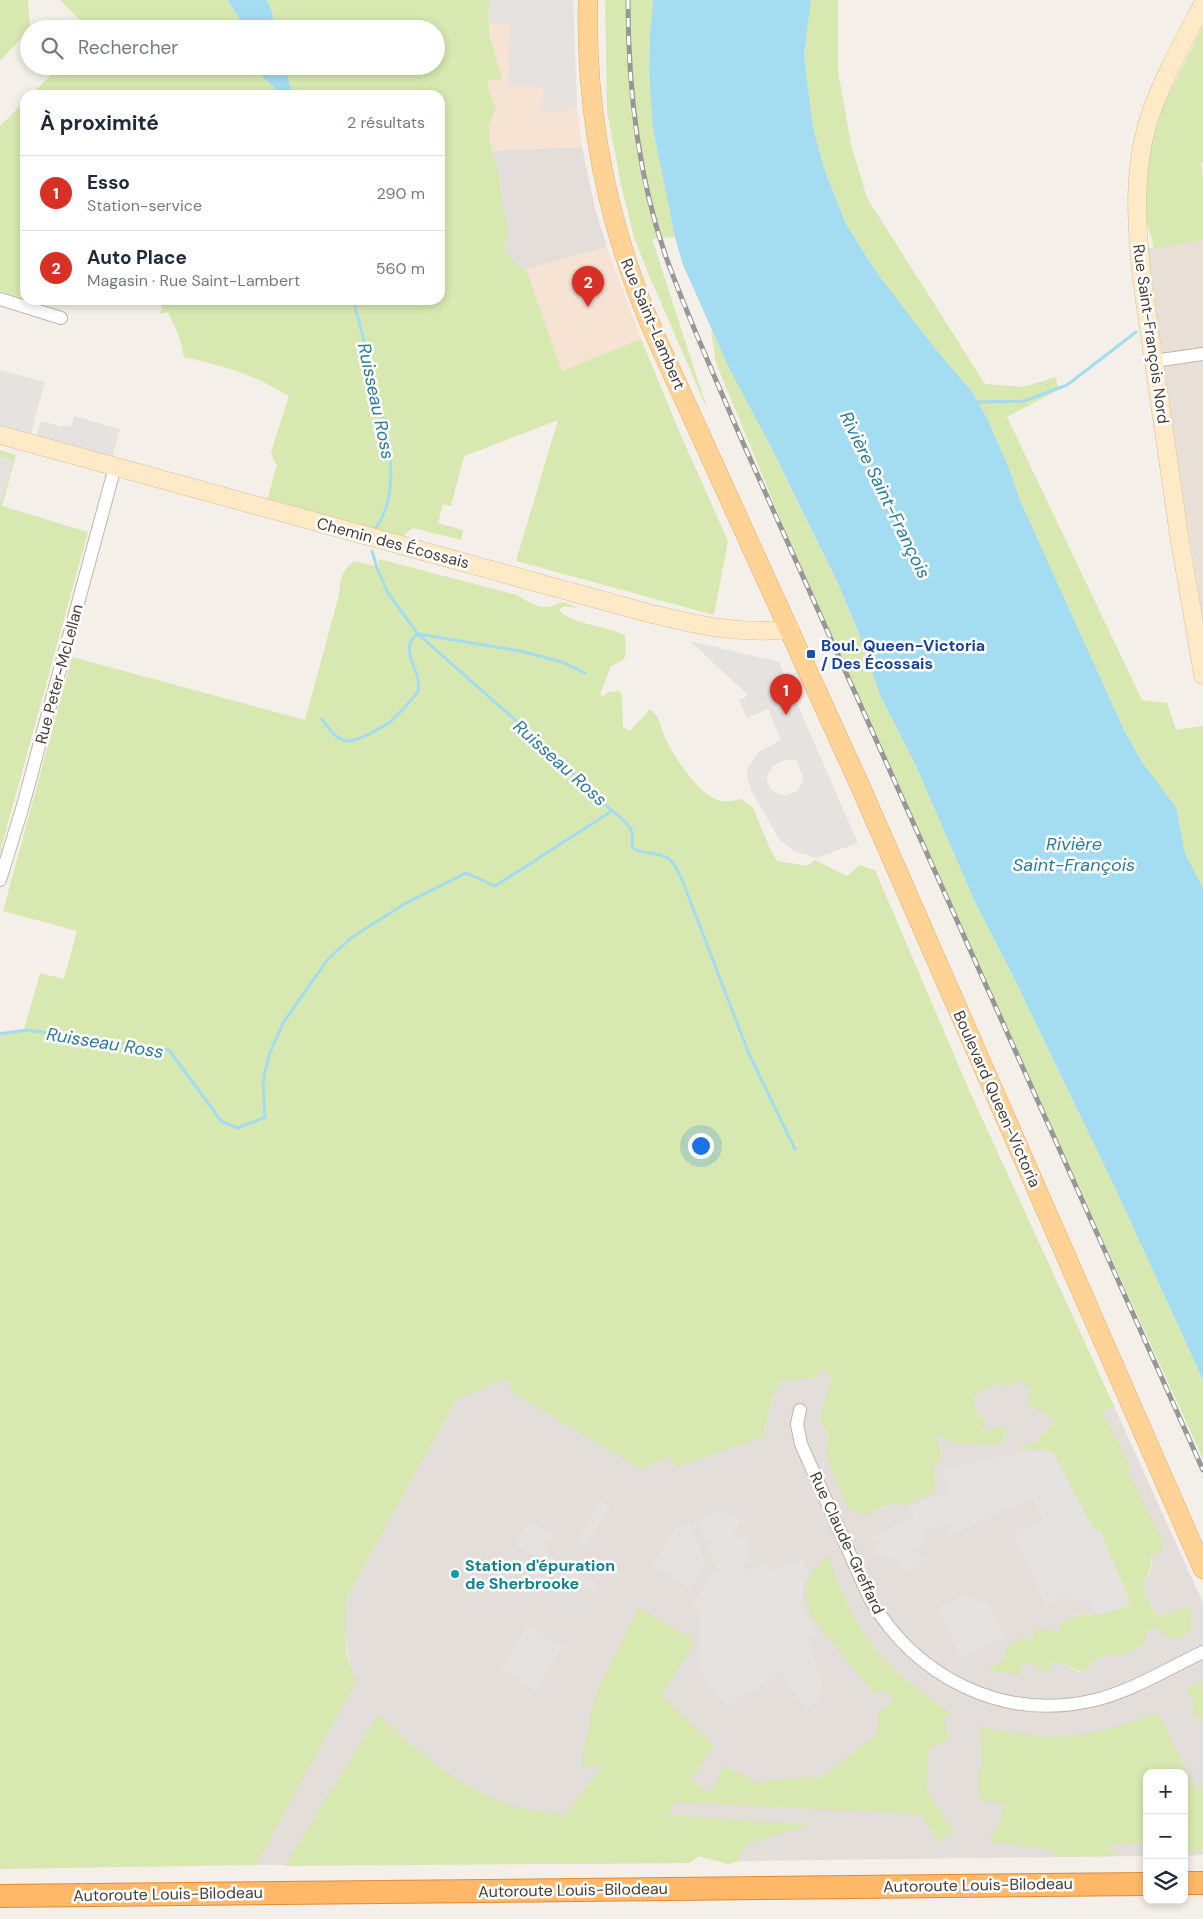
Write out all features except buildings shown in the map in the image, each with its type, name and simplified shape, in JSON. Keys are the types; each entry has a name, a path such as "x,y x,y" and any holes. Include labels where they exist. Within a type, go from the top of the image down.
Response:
{"highway":[{"path":"1188,1883 1203,1883"},
{"name":"Autoroute Louis-Bilodeau","path":"0,1896 1143,1884"}],"main road":[{"name":"Rue Saint-Lambert","path":"588,0 588,64 594,127 610,206 625,258 651,325 790,629"},
{"name":"Rue Saint-François Nord","path":"1203,4 1152,109 1141,147 1136,188 1138,244 1154,361 1203,675"},
{"name":"Chemin des Écossais","path":"0,435 710,628 766,632 790,629"},
{"name":"Boulevard Queen-Victoria","path":"790,629 1203,1569"}],"street":[{"path":"0,299 61,318"},
{"path":"1154,361 1203,354"},
{"name":"Rue Peter-McLellan","path":"0,880 22,809 115,467"},
{"name":"Rue Claude-Greffard","path":"800,1410 797,1424 801,1444 870,1598 880,1615 904,1644 932,1669 948,1679 983,1694 1011,1701 1039,1705 1077,1703 1114,1694 1203,1652"}],"shaded area":[{"path":"489,0 573,0 577,107 582,147 493,151 488,127 496,109 489,92 488,81 501,80 501,73 489,35"},
{"path":"489,0 573,0 577,107 566,107 566,111 540,110 540,103 543,103 543,86 508,86 510,23 488,21"},
{"path":"582,147 595,209 607,247 526,269 517,266 511,262 504,247 506,237 502,196 493,151"},
{"path":"1203,241 1203,618 1147,248"},
{"path":"607,247 641,339 562,371 526,269"},
{"path":"0,370 45,382 30,436 0,427"},
{"path":"74,416 120,429 112,458 36,437 41,421 62,427 63,425 71,427"},
{"path":"0,456 13,460 2,500 0,499"},
{"path":"690,641 779,662 858,843 816,858 794,851 780,840 752,792 747,777 747,769 759,752 781,740 768,709 747,718 739,700 746,697 747,694","holes":["784,760 796,760 803,776 798,791 784,796 771,790 767,776 773,766"]},
{"path":"822,1370 828,1372 831,1380 819,1418 828,1435 826,1450 881,1509 892,1503 899,1503 936,1483 934,1468 942,1455 937,1438 941,1433 998,1445 1005,1440 1004,1428 1000,1427 982,1431 986,1423 975,1409 974,1396 995,1382 1011,1387 1018,1380 1032,1389 1043,1413 1049,1415 1054,1422 1036,1441 1018,1450 1035,1449 1053,1452 1098,1615 1085,1613 1060,1623 1060,1633 1048,1630 1000,1662 1021,1674 1022,1663 1059,1662 1079,1672 1085,1671 1099,1657 1105,1656 1153,1626 1178,1639 1189,1633 1192,1622 1185,1608 1159,1617 1145,1595 1143,1584 1152,1564 1128,1471 1130,1467 1102,1411 1114,1406 1203,1603 1203,1855 1188,1856 1188,1769 1143,1769 1143,1856 739,1861 728,1864 699,1856 689,1863 256,1865 356,1679 351,1673 344,1628 347,1597 456,1400 507,1377 641,1469 669,1456 763,1437 772,1397 781,1381 816,1377"},
{"path":"1036,1451 1053,1452 1094,1530 1100,1531 1131,1603 1125,1607 1098,1615 1090,1603 1062,1598 1046,1605 1013,1533 1043,1520 1033,1498 950,1535 945,1524 922,1534 926,1545 917,1549 923,1563 907,1571 895,1560 881,1558 871,1536 914,1518 909,1507 950,1490 943,1472 947,1468"},
{"path":"601,1501 610,1506 587,1544 578,1539"},
{"path":"717,1512 739,1517 735,1535 751,1539 743,1571 768,1562 772,1570 803,1558 809,1571 803,1585 802,1601 810,1623 819,1634 808,1640 823,1686 818,1700 805,1709 781,1672 727,1706 704,1678 700,1670 701,1618 700,1612 693,1605 716,1567 697,1520"},
{"path":"529,1521 554,1536 544,1552 599,1585 595,1592 515,1544"},
{"path":"689,1523 706,1564 691,1589 652,1566 676,1528"},
{"path":"965,1595 988,1603 1005,1638 961,1658 938,1608"},
{"path":"528,1626 562,1646 536,1691 501,1670"}],"green space":[{"path":"0,0 28,0 29,20 20,20 20,40 0,61"},
{"path":"60,0 228,0 240,20 80,20"},
{"path":"267,0 489,0 489,35 501,73 501,80 488,81 489,92 496,109 488,127 508,234 504,247 514,263 526,269 562,371 641,339 728,541 714,615 516,561 558,420 464,456 451,506 443,504 438,523 463,530 461,540 413,528 404,537 267,501 277,465 271,452 289,396 276,388 238,372 184,357 179,336 168,312 160,314 163,305 445,305 445,90 291,90 287,75 445,75 445,20 273,20"},
{"path":"605,0 653,0 649,70 675,237 652,239 708,411 634,237 621,184 607,111"},
{"path":"811,0 838,0 838,71 851,144 867,198 985,384 1023,387 1056,377 1058,390 1007,417 1142,700 1167,703 1176,730 1203,726 1203,888 1185,853 1176,807 1142,762 1124,730 1020,500 1008,466 987,418 973,393 934,347 877,273 846,224 824,168 813,127 804,56"},
{"path":"1203,26 1203,162 1201,163 1203,179 1203,241 1154,248 1145,214 1147,174 1152,142 1163,106"},
{"path":"51,75 261,75 277,90 36,90"},
{"path":"20,106 20,297 0,291 0,126"},
{"path":"711,329 836,579 858,631 880,695 916,766 974,900 1014,978 1117,1192 1203,1380 1203,1459 838,658 716,363"},
{"path":"0,450 16,455 2,506 88,532 0,852"},
{"path":"379,559 517,595 539,606 547,607 563,602 577,608 564,606 559,610 571,619 625,635 626,656 611,666 600,695 604,696 608,692 619,691 622,696 623,727 630,731 650,709 659,719 673,753 696,784 714,798 722,801 741,799 753,808 777,861 807,866 815,860 847,876 860,865 875,870 970,1092 1114,1406 1102,1411 1130,1467 1128,1472 1163,1542 1162,1550 1150,1557 1150,1569 1145,1580 1144,1592 1159,1617 1185,1608 1191,1610 1192,1622 1189,1633 1178,1639 1167,1639 1161,1630 1153,1627 1146,1632 1144,1645 1122,1654 1099,1657 1083,1671 1077,1671 1061,1663 1052,1663 1050,1670 1041,1671 1034,1664 1022,1663 1021,1674 997,1672 988,1668 1002,1660 1007,1646 1022,1638 1034,1641 1033,1634 1036,1628 1060,1632 1060,1623 1086,1613 1099,1615 1094,1531 1053,1453 1035,1449 1017,1450 1036,1441 1054,1422 1049,1415 1029,1405 1028,1396 1031,1389 1018,1380 1011,1387 995,1383 974,1396 975,1409 986,1423 982,1431 1000,1427 1004,1428 1005,1440 998,1445 951,1443 941,1433 937,1438 942,1455 934,1468 936,1483 934,1492 905,1505 892,1503 868,1514 848,1509 827,1458 828,1435 819,1418 831,1380 828,1372 822,1370 816,1377 781,1382 772,1397 763,1437 676,1467 669,1456 641,1469 514,1393 506,1378 456,1400 347,1597 345,1628 347,1652 352,1672 357,1679 256,1865 0,1869 0,1032 24,1029 40,973 64,979 77,931 3,911 72,657 305,720 339,595 342,575 354,561 379,567"},
{"path":"828,1556 849,1607 870,1643 895,1671 952,1715 944,1717 948,1739 928,1749 927,1791 954,1832 938,1842 921,1814 675,1802 667,1815 811,1825 746,1844 739,1861 728,1864 699,1856 689,1863 285,1866 378,1715 436,1764 467,1785 501,1802 565,1816 602,1766 581,1766 593,1705 602,1681 639,1608 695,1641 662,1695 714,1746 691,1780 710,1793 724,1766 761,1784 771,1780 821,1777 876,1735 879,1713 894,1700 884,1690 874,1693 810,1615 805,1592 807,1582 811,1572"},
{"path":"1203,1682 1203,1720 1194,1715 1192,1696 1188,1693 1188,1688"},
{"path":"1158,1713 1185,1769 1143,1769 1143,1843 1114,1844 1107,1849 1116,1852 1115,1856 1060,1857 1050,1850 987,1840 998,1829 1005,1804 980,1800 978,1772 983,1762 979,1726 1028,1735 1059,1736 1088,1733"},
{"path":"1188,1775 1195,1789 1203,1787 1203,1851 1188,1851"}],"water":[{"path":"228,0 267,0 273,20 240,20"},
{"name":"Rivière Saint-François","path":"653,0 811,0 804,56 813,127 824,168 846,224 877,273 934,347 973,393 987,418 1008,466 1020,500 1124,730 1142,762 1176,807 1185,853 1203,888 1203,1380 1117,1192 1014,978 974,900 916,766 880,695 858,631 836,579 769,443 729,368 683,265 675,237 653,128 649,70"},
{"path":"261,75 287,75 291,90 277,90"}],"waterway":[{"name":"Ruisseau Ross","path":"354,305 382,411 390,453 391,474 389,494 384,512 375,529"},
{"path":"978,402 1024,401 1067,385 1136,332"},
{"name":"Ruisseau Ross","path":"0,1034 27,1030 169,1050 222,1122 238,1128 265,1117 263,1081 269,1055 283,1023 328,959 351,938 406,903 466,873 495,886 612,811 548,749 418,634 388,593 372,551"},
{"path":"322,719 336,736 347,741 363,737 390,722 418,691 419,683 409,646 418,634 520,651 562,662 585,673"},
{"path":"613,811 629,826 633,835 632,847 636,850 666,857 681,877 749,1054 795,1149"}],"railway":[{"path":"628,0 632,98 641,162 656,226 674,280 740,436 1203,1470"}],"place":[{"name":"Auto Place","path":"588,307"},
{"name":"Boul. Queen-Victoria / Des Écossais","path":"811,654"},
{"name":"Esso","path":"786,715"},
{"name":"Station d'épuration de Sherbrooke","path":"455,1574"}]}
